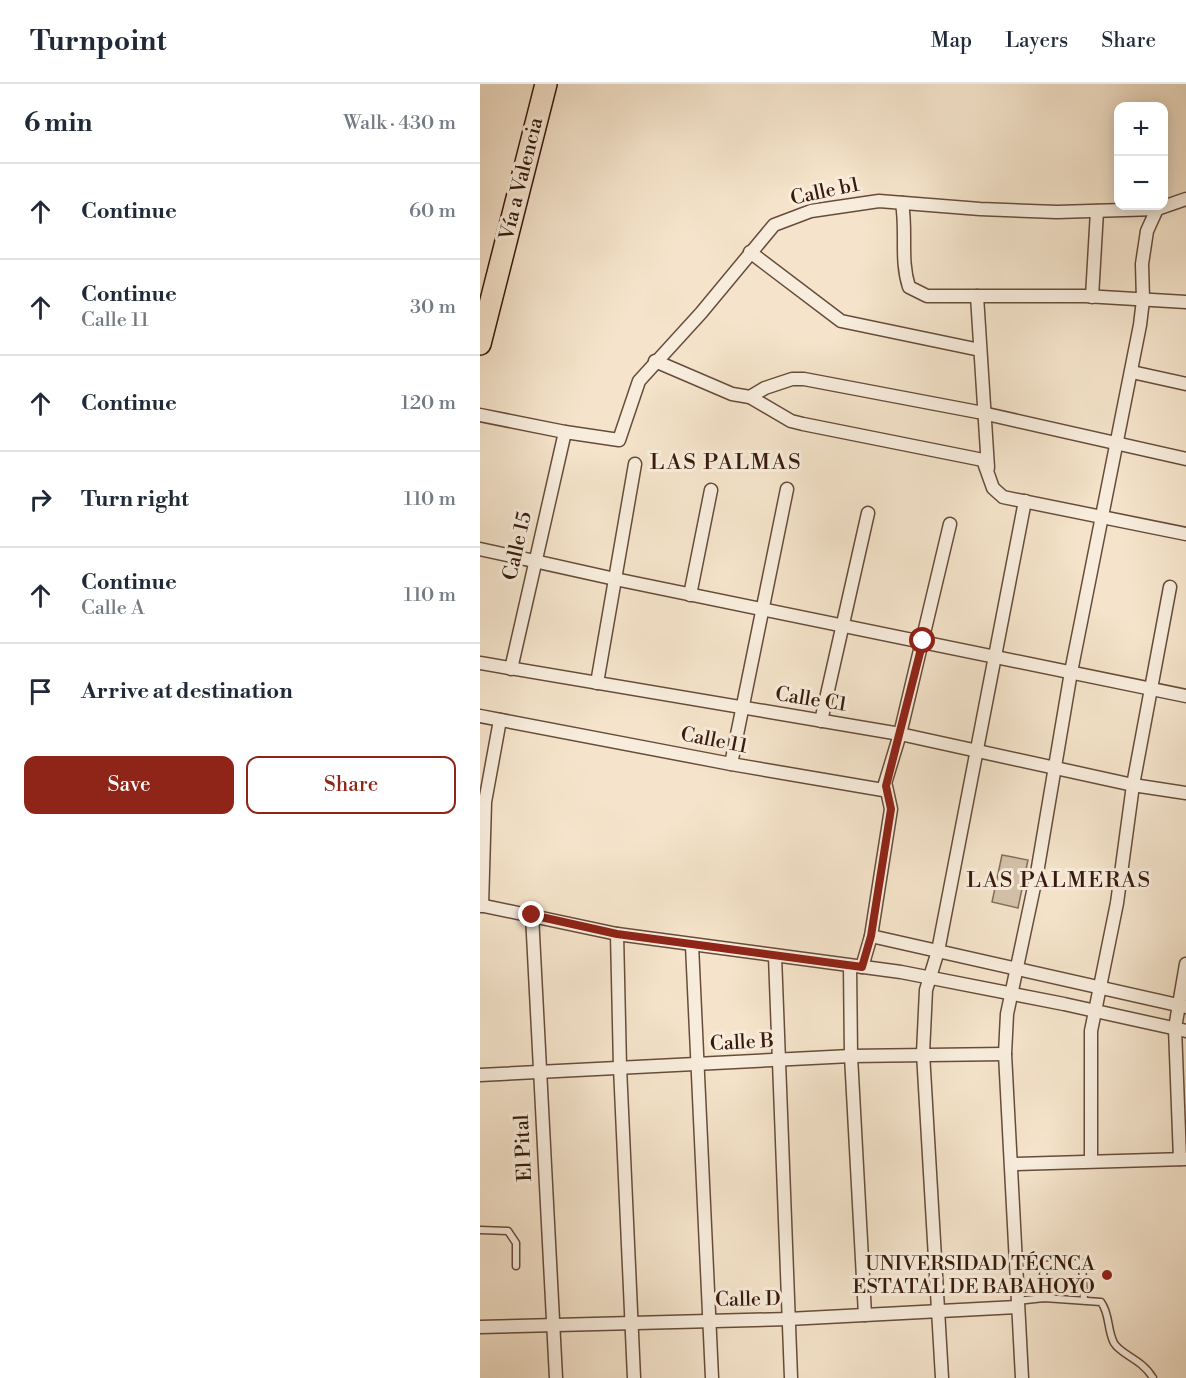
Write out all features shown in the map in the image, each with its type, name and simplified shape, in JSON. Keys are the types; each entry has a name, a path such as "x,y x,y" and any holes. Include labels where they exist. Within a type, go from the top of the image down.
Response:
{"highway":[{"name":"Vía a Valencia","path":"480,344 546,84"}],"street":[{"name":"Calle b1","path":"1168,206 1186,200"},
{"name":"Calle b1","path":"480,415 619,440 639,381 655,361 701,313 774,225 811,210 879,201 991,210 1127,210"},
{"path":"902,203 906,227 902,267 909,287 927,296 1092,297 1186,302"},
{"path":"1022,1378 1005,1054 1007,1014 1056,767 1071,672 1132,372 1143,300 1147,231 1157,210"},
{"path":"1092,297 1097,211"},
{"path":"750,252 841,321 980,350"},
{"path":"977,296 988,469"},
{"path":"655,361 732,394 750,397 790,421 983,460 996,494 1101,518 1186,534"},
{"path":"1132,372 1186,384"},
{"path":"750,397 765,388 792,379 804,379 986,414 1186,459"},
{"name":"Calle 15","path":"511,669 565,432"},
{"path":"597,683 635,464"},
{"path":"731,764 787,489"},
{"path":"690,595 711,490"},
{"path":"942,1378 923,1053 923,1011 926,990 932,978 938,951 1025,501"},
{"path":"821,721 868,513"},
{"path":"865,1316 852,1056 856,966 871,936 891,809 886,786 950,524"},
{"path":"480,549 690,595 1186,696"},
{"path":"1091,1160 1091,1031 1098,987 1117,903 1133,785 1170,587"},
{"name":"Calle C1","path":"480,663 900,734 1133,785 1186,793"},
{"name":"Calle 11","path":"480,716 878,790 886,786"},
{"path":"500,720 482,807 481,906 617,934 932,978 1094,1010 1180,1030"},
{"name":"El Pital","path":"532,915 556,1378"},
{"path":"617,934 620,1067 634,1378"},
{"path":"871,936 1018,967 1182,1007"},
{"path":"692,945 712,1378"},
{"path":"775,956 777,1061 791,1378"},
{"path":"1012,1164 1183,1159 1180,1030 1186,964"},
{"name":"Calle B","path":"480,1075 923,1053 1005,1054"},
{"name":"Calle D","path":"480,1328 865,1316 1017,1304"}],"lane":[{"path":"480,1230 508,1231 516,1243 516,1266"},
{"path":"1044,1298 1043,1265 1082,1263 1084,1300"},
{"path":"1017,1304 1044,1298 1101,1302 1105,1307 1114,1342 1120,1350 1144,1365 1153,1378"}],"shaded area":[{"path":"1002,855 1028,860 1018,908 992,902"}],"place":[{"name":"UNIVERSIDAD TÉCNCA ESTATAL DE BABAHOYO","path":"1107,1275"}],"district":[{"name":"LAS PALMAS","path":"726,462"},
{"name":"LAS PALMERAS","path":"1059,880"}],"route":[{"path":"532,915 617,934 862,967 871,936 891,809 886,786 923,641"}]}
